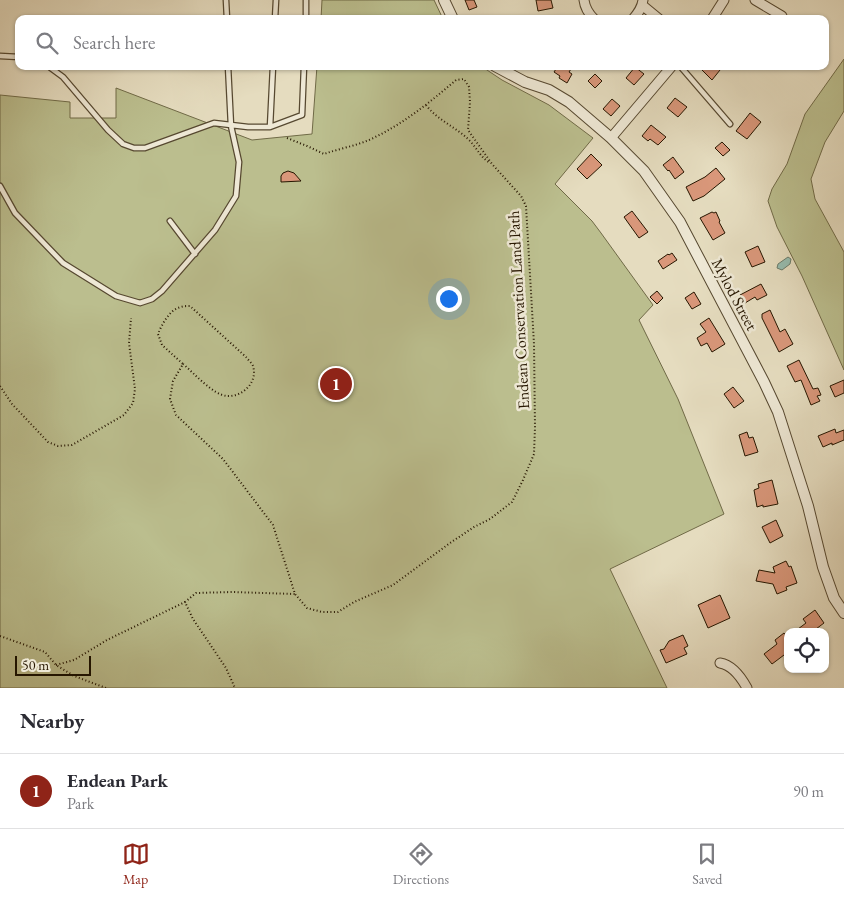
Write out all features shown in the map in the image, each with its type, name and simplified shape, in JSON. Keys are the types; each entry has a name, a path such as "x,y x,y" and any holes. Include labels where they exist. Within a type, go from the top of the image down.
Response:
{"street":[{"path":"444,0 452,15"},
{"path":"584,0 590,15"},
{"path":"715,15 724,0"},
{"path":"755,0 780,15"},
{"path":"636,15 643,2 655,15"},
{"name":"Mylod Street","path":"502,70 525,82 548,90 569,102 611,138 644,171 680,222 778,412 808,506 823,567 834,598 844,613"},
{"path":"611,138 669,70"},
{"path":"720,663 727,664 736,672 747,688"}],"lane":[{"path":"226,0 227,15"},
{"path":"275,15 276,0"},
{"path":"306,0 306,15"},
{"path":"0,56 15,57"},
{"path":"53,70 108,130 123,144 134,148 145,148 214,123 248,128 270,127 302,115 304,70"},
{"path":"0,186 15,213 63,263 116,296 140,303 152,299 162,291 215,230 236,196 239,162 231,126 228,70"},
{"path":"270,127 273,70"},
{"path":"683,70 730,124"},
{"path":"170,221 195,254"}],"path":[{"name":"Endean Conservation Land Path","path":"286,138 324,154 368,140 409,118 456,80 464,79 469,87 468,130 492,164 521,196 526,206 534,344 534,454 512,502 490,519 450,543 393,585 354,602 338,612 322,612 307,608 294,594"},
{"path":"426,105 430,111 470,141 483,158 492,164"},
{"path":"181,306 190,306 246,357 253,366 254,378 247,389 238,394 226,396 214,390 183,364 162,345 158,334 163,322 175,310 181,306"},
{"path":"0,386 12,404 48,442 58,446 72,445 124,415 133,403 136,389 129,343 131,318"},
{"path":"56,665 74,660 106,640 185,602 196,593 294,594 274,525 223,459 176,414 170,399 173,382 183,364"},
{"path":"185,602 193,619 226,668 235,688"},
{"path":"0,636 45,652 56,665 74,676 106,688"}],"green space":[{"path":"322,0 434,0 441,15 321,15"},
{"path":"844,59 844,111 825,142 811,179 815,199 844,252 844,370 802,276 777,227 768,201 772,189 787,164 805,114"},
{"path":"317,70 487,70 549,105 593,138 555,184 592,221 653,305 639,320 678,399 724,514 610,569 667,688 0,688 0,95 70,102 70,118 116,118 116,88 252,140 312,134"}],"water":[{"path":"788,257 791,259 790,264 782,270 777,268 778,264"}],"building":[{"path":"465,0 474,0 477,7 469,10"},
{"path":"536,0 551,0 553,8 538,11"},
{"path":"555,70 570,70 569,72 572,74 567,83 554,72"},
{"path":"633,70 639,70 644,74 634,85 626,78"},
{"path":"702,70 720,70 712,80"},
{"path":"595,74 602,81 595,88 588,81"},
{"path":"675,98 687,107 678,117 667,108"},
{"path":"612,99 620,106 611,116 603,109"},
{"path":"750,113 761,122 747,139 736,131"},
{"path":"651,125 666,137 658,145 642,136"},
{"path":"722,142 730,150 723,156 715,148"},
{"path":"591,154 602,165 587,179 577,169"},
{"path":"673,157 684,172 675,179 663,165"},
{"path":"716,168 725,179 704,196 693,201 686,187 705,177"},
{"path":"288,171 294,173 301,181 281,182 281,176"},
{"path":"632,211 648,232 639,238 624,217"},
{"path":"716,212 725,233 713,240 700,218"},
{"path":"758,246 765,262 752,267 745,252"},
{"path":"672,253 677,260 663,269 658,261"},
{"path":"761,284 767,295 757,300 755,297 745,303 740,295"},
{"path":"657,291 663,298 657,304 650,297"},
{"path":"694,292 701,304 692,309 685,298"},
{"path":"770,310 780,332 785,329 793,344 779,352 762,318 762,314"},
{"path":"709,318 725,344 712,352 707,343 701,346 697,338 706,332 700,324"},
{"path":"799,360 813,389 818,388 821,395 817,396 820,401 811,405 801,380 795,382 787,366"},
{"path":"844,380 844,393 835,397 830,386"},
{"path":"733,387 744,401 734,408 724,394"},
{"path":"835,429 836,433 844,430 844,440 823,447 818,436"},
{"path":"747,432 749,438 753,437 758,452 745,456 739,435"},
{"path":"772,480 778,504 757,507 754,490 759,488 758,484"},
{"path":"776,520 783,536 770,543 762,527"},
{"path":"786,561 789,567 791,566 797,583 786,587 787,590 777,594 773,584 756,581 759,570 775,573 773,567"},
{"path":"720,595 730,618 708,628 698,605"},
{"path":"815,610 824,623 817,628 799,628 806,623 803,619"},
{"path":"784,633 784,655 772,664 764,654 777,644 775,640"},
{"path":"683,635 688,646 684,648 687,654 666,663 660,650 664,649 669,641"}],"place":[{"name":"Endean Park","path":"336,384"}]}
